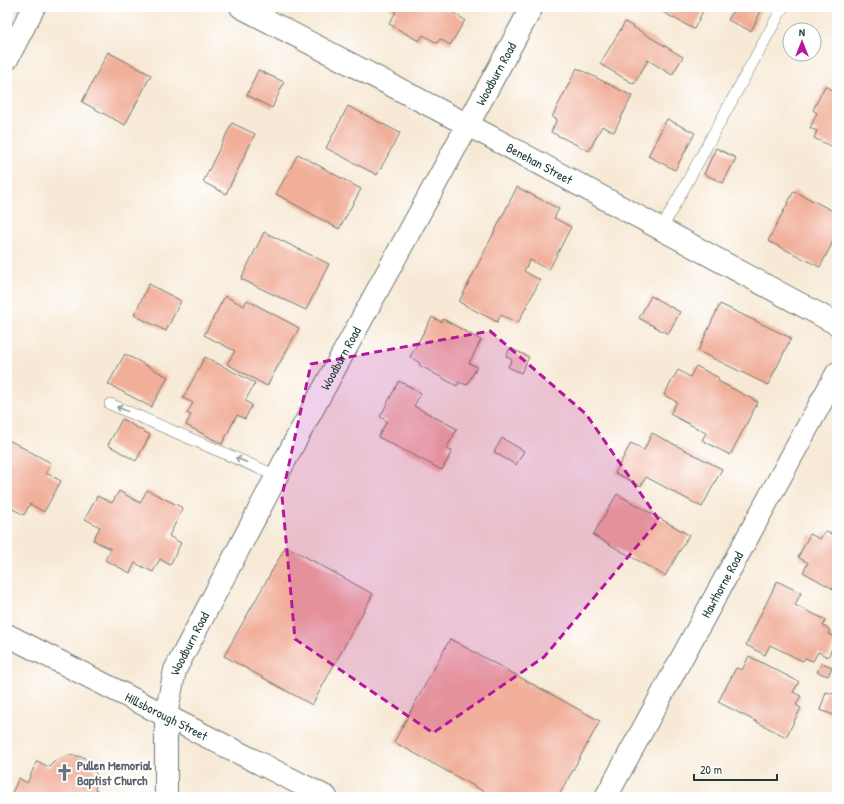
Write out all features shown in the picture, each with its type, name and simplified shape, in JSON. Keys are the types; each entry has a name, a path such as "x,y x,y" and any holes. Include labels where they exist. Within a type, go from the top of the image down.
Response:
{"street":[{"path":"7,59 34,7"},
{"name":"Benehan Street","path":"241,7 467,124 662,228 837,324"},
{"name":"Woodburn Road","path":"166,797 166,715 175,670 277,476 467,124 532,7"},
{"name":"Hawthorne Road","path":"606,797 837,373"},
{"name":"Hillsborough Street","path":"7,635 326,797"}],"lane":[{"path":"662,228 782,7"},
{"path":"110,404 277,476"}],"highlighted area":[{"path":"490,331 586,414 659,520 544,657 433,733 295,639 282,496 311,364"}],"building":[{"path":"387,7 443,7 465,20 450,45 440,39 437,43 423,35 419,41 389,24 396,12"},
{"path":"637,7 650,7 647,12"},
{"path":"653,7 705,7 694,29"},
{"path":"735,7 763,7 751,31 728,20"},
{"path":"625,22 683,57 672,75 648,60 634,84 600,64"},
{"path":"108,52 151,75 125,125 82,102"},
{"path":"577,68 632,96 614,132 602,126 589,151 551,132 557,119 552,117"},
{"path":"258,70 284,82 272,108 247,95"},
{"path":"825,86 837,92 837,149 814,138 817,131 810,128 817,113 813,110"},
{"path":"348,106 400,133 377,175 326,148"},
{"path":"667,119 695,133 675,170 648,156"},
{"path":"232,123 255,134 226,194 203,182"},
{"path":"716,148 736,158 723,183 704,174"},
{"path":"298,154 361,189 339,229 276,194"},
{"path":"517,187 559,209 554,218 571,227 549,270 530,260 524,271 540,280 518,323 501,315 497,322 459,302"},
{"path":"794,191 837,213 837,234 820,267 768,241"},
{"path":"264,232 329,264 306,310 241,279"},
{"path":"149,284 181,301 166,331 134,315"},
{"path":"225,296 244,306 247,300 299,328 267,386 227,364 235,351 204,335"},
{"path":"651,296 680,312 668,334 639,318"},
{"path":"720,304 791,338 768,385 698,351"},
{"path":"432,317 441,322 443,319 481,340 469,363 477,367 467,385 459,382 457,386 419,365 420,363 410,357"},
{"path":"510,348 529,357 521,373 508,367 512,360 506,356"},
{"path":"125,354 168,377 151,407 108,384"},
{"path":"205,357 255,383 245,401 252,405 245,419 237,415 222,444 186,425 191,415 187,413 193,403 183,398"},
{"path":"696,366 719,378 718,381 758,402 730,455 702,440 706,433 670,414 677,402 664,395 678,370 690,377"},
{"path":"399,381 421,393 414,406 457,429 446,449 452,451 442,470 378,437 387,421 380,417"},
{"path":"122,419 150,435 136,461 108,445"},
{"path":"652,433 722,469 702,507 646,477 641,486 615,473 631,443 644,450"},
{"path":"502,438 524,451 516,465 494,452"},
{"path":"7,439 51,463 46,473 61,481 44,512 30,504 24,515 7,506"},
{"path":"147,490 183,508 169,536 181,543 170,565 160,559 153,572 135,563 130,573 105,560 111,549 93,540 100,527 85,519 97,496 112,503 119,491 140,503"},
{"path":"617,494 689,535 665,576 593,535"},
{"path":"825,531 837,537 837,591 803,572 808,563 798,557 810,534 820,539"},
{"path":"286,546 373,594 312,705 224,656"},
{"path":"777,581 801,593 795,605 826,620 823,626 830,630 828,634 837,638 828,657 818,652 813,661 805,658 803,661 770,645 765,655 746,645"},
{"path":"450,639 600,721 558,797 494,797 394,742"},
{"path":"749,656 799,682 793,692 801,696 796,705 801,708 786,737 718,702 736,668 742,670"},
{"path":"822,663 832,667 828,676 817,672"},
{"path":"826,692 837,695 837,716 820,710"},
{"name":"Pullen Memorial Baptist Church","path":"70,755 83,757 93,765 97,777 95,790 110,797 10,797 19,778 27,783 37,761 49,767 56,760"}],"place":[{"name":"Pullen Memorial Baptist Church","path":"64,772"}]}
